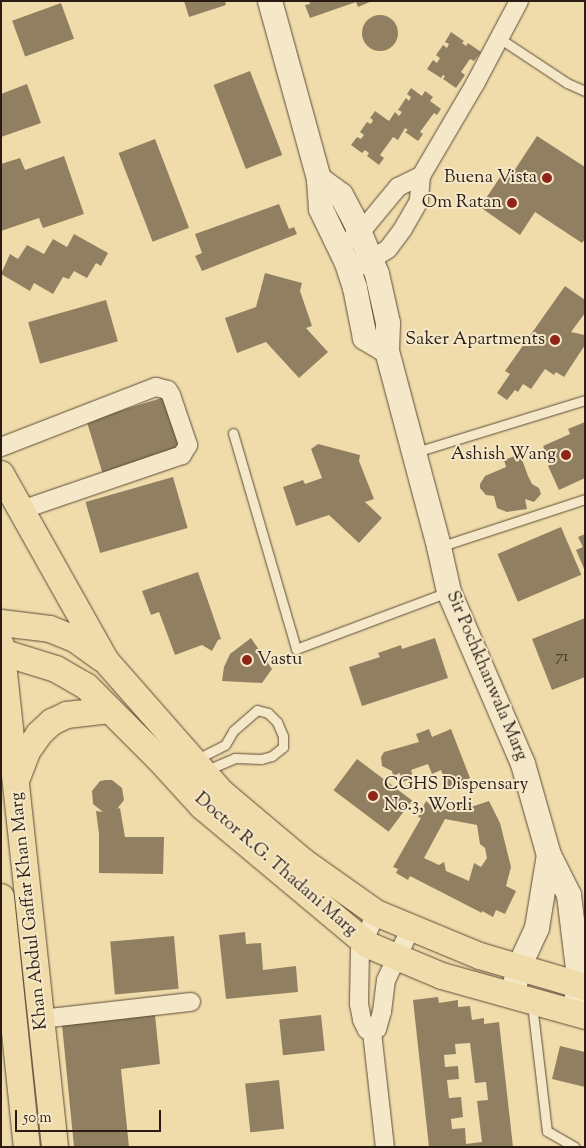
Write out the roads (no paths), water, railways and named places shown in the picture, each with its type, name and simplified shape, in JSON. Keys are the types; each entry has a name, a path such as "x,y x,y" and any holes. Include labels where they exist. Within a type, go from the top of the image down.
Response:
{"main road":[{"path":"1,474 106,661"},
{"path":"1,623 50,629 75,639 106,661"},
{"name":"Doctor R.G. Thadani Marg","path":"2,650 56,669 86,686 202,806 262,842 304,862 376,913 456,948 582,986"},
{"name":"Khan Abdul Gaffar Khan Marg","path":"2,650 55,1147"},
{"name":"Doctor R.G. Thadani Marg","path":"106,661 222,793 262,842 364,942 442,976 579,1015"},
{"path":"16,780 28,750 39,734 52,722 67,715 110,710"},
{"name":"Khan Abdul Gaffar Khan Marg","path":"1,897 27,1147"}],"street":[{"path":"270,1 319,179 320,210 350,272 366,338 387,351"},
{"path":"350,272 388,249 403,229 419,200 421,176 500,38 519,1"},
{"path":"339,247 360,233 398,187 421,176"},
{"name":"Sir Pochkhanwala Marg","path":"319,179 341,195 360,233 377,274 388,323 387,351 439,547 449,592 523,764 548,855 569,895 582,986 579,1015"},
{"path":"1,447 156,387 168,390 171,395 188,445 182,455 21,510"},
{"name":"Sir Pochkhanwala Marg","path":"522,998 518,967 536,928 548,855"},
{"path":"372,1032 366,1030 359,1004 360,950 376,913"},
{"path":"372,1032 377,1029 382,1012 386,980 411,928"},
{"path":"41,1019 191,1002"},
{"path":"372,1032 385,1147"}],"lane":[{"path":"500,38 567,83 585,91"},
{"path":"413,453 585,400"},
{"path":"233,433 296,649 449,592"},
{"path":"439,547 585,499"},
{"path":"257,710 268,713 276,722 283,736 282,747 272,756 261,759 235,758 214,767 199,769 225,745 233,731 257,710"},
{"path":"522,998 547,1131 574,1147"}],"place":[{"name":"Buena Vista","path":"547,178"},
{"name":"Om Ratan","path":"512,203"},
{"name":"Saker Apartments","path":"555,340"},
{"name":"Ashish Wang","path":"566,455"},
{"name":"Vastu","path":"247,660"},
{"name":"CGHS Dispensary No.3, Worli","path":"373,796"}]}
